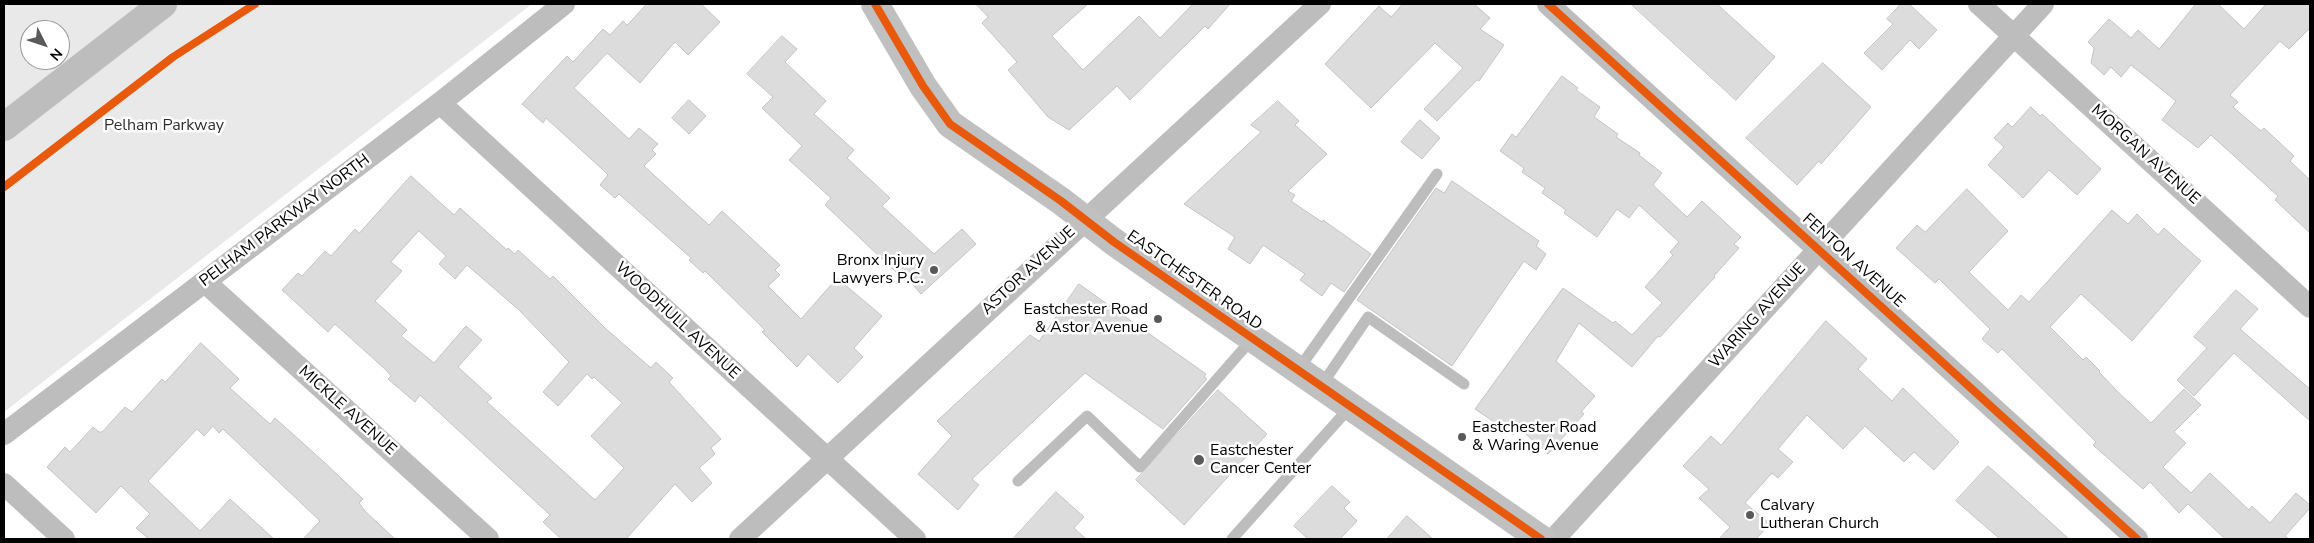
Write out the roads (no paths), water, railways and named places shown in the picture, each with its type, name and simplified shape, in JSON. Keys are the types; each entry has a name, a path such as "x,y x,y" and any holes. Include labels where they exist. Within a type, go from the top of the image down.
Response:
{"main road":[{"path":"4,127 163,4"},
{"name":"EASTCHESTER ROAD","path":"875,4 923,86 950,124 1061,201 1084,220 1541,539"}],"street":[{"name":"PELHAM PARKWAY NORTH","path":"4,434 440,103 564,4"},
{"name":"ASTOR AVENUE","path":"740,539 1320,4"},
{"name":"FENTON AVENUE","path":"1548,4 2138,539"},
{"name":"MORGAN AVENUE","path":"1979,4 2310,307"},
{"name":"WARING AVENUE","path":"1554,539 2043,4"},
{"name":"WOODHULL AVENUE","path":"440,103 915,539"},
{"name":"MICKLE AVENUE","path":"205,282 488,539"},
{"path":"4,484 64,539"}],"lane":[{"path":"1298,370 1437,174"},
{"path":"1322,386 1368,317 1464,384"},
{"path":"1018,481 1087,416 1140,467 1253,338"},
{"path":"1232,539 1351,406"}],"place":[{"name":"Bronx Injury Lawyers P.C.","path":"934,270"},
{"name":"Eastchester Road & Astor Avenue","path":"1158,319"},
{"name":"Eastchester Road & Waring Avenue","path":"1462,437"},
{"name":"Eastchester Cancer Center","path":"1199,460"},
{"name":"Calvary Lutheran Church","path":"1750,515"}],"park label":[{"name":"Pelham Parkway","path":"164,126"}]}
